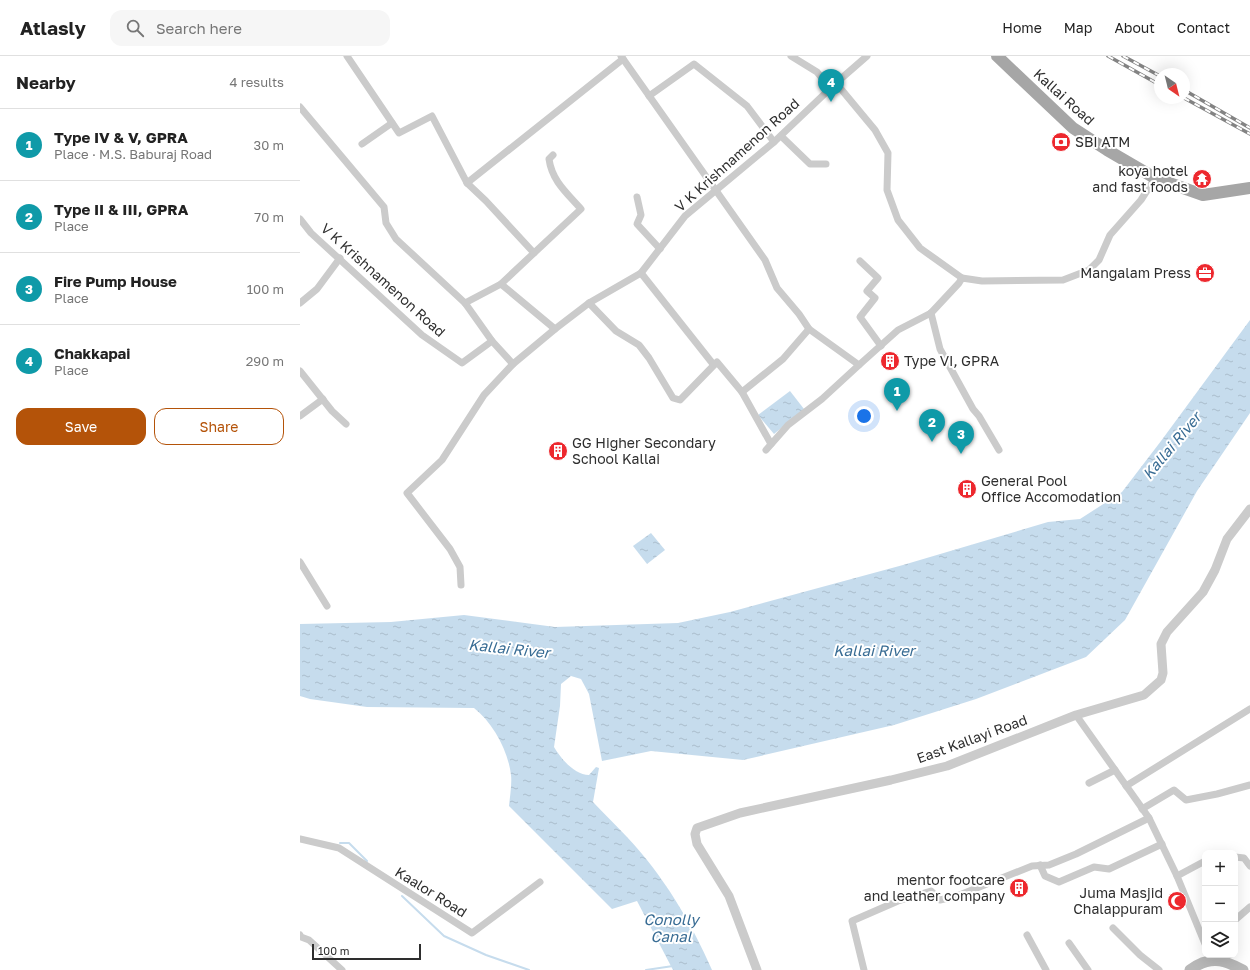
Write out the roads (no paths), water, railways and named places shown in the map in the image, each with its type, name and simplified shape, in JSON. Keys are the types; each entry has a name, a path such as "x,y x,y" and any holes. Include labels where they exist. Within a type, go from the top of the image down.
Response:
{"main road":[{"name":"Kallai Road","path":"998,56 1073,128 1107,150 1156,178 1203,195 1250,188"},
{"path":"1190,970 1208,958"},
{"path":"1217,958 1229,962 1243,970"}],"street":[{"path":"347,56 399,133 432,116 466,183 486,201 534,254"},
{"path":"791,56 817,72 830,88"},
{"name":"V K Krishnamenon Road","path":"461,585 460,567 450,549 407,493 442,460 484,394 513,364 554,329 589,303 641,273 685,216 781,136 836,82 867,56"},
{"path":"466,183 622,57 765,260 777,288 799,314 809,329 860,365"},
{"path":"649,96 694,64 747,106 774,142"},
{"path":"836,82 875,130 888,153 887,190 898,220 920,248 962,278 982,281 1063,280 1089,270 1099,260 1110,235 1141,200 1156,178"},
{"path":"300,107 384,207 386,223 396,239 465,303 492,341 513,364"},
{"path":"362,144 392,122"},
{"path":"781,136 810,164 826,164"},
{"path":"465,303 501,284 582,209 569,197 550,171 549,159 553,155"},
{"path":"637,197 641,215 638,224 660,249"},
{"name":"V K Krishnamenon Road","path":"300,220 310,233 340,258 422,336 462,363 492,341"},
{"path":"300,303 317,289 340,258"},
{"path":"860,261 878,278 867,291 875,298 860,317 881,346"},
{"path":"641,273 713,364"},
{"path":"766,450 788,425 822,399 898,330 931,313 962,278"},
{"path":"501,284 554,329"},
{"path":"589,303 616,331 639,345 649,358 673,398 680,400 713,364 717,362 742,392 771,444"},
{"path":"931,313 940,349 973,409 979,416 999,450"},
{"path":"742,392 783,359 809,329"},
{"path":"300,371 332,411 346,424"},
{"path":"300,416 323,399"},
{"name":"East Kallayi Road","path":"757,970 729,896 695,839 694,834 697,828 740,813 876,784 947,766 1076,715 1144,695 1161,680 1164,673 1161,644 1167,632 1203,592 1215,570 1227,539 1250,509"},
{"path":"300,562 327,606"},
{"path":"1126,786 1250,709"},
{"path":"1076,715 1149,818 1177,876 1202,937"},
{"path":"1088,783 1115,770"},
{"path":"1142,809 1174,790 1186,800 1217,794 1250,785"},
{"path":"864,970 852,921 898,900 930,891 940,900 957,896 1032,866 1049,864 1076,854 1149,818"},
{"name":"Kaalor Road","path":"300,839 339,848 472,933 540,882"},
{"path":"1040,865 1045,876 1059,882 1094,867 1109,869 1162,844"},
{"path":"1238,857 1244,858 1250,866"},
{"path":"1177,876 1202,863"},
{"path":"1238,917 1250,907"},
{"path":"1113,928 1140,955 1159,970"},
{"path":"300,935 301,937 309,940 342,970"},
{"path":"1027,935 1046,970"},
{"path":"1069,943 1088,970"}],"water":[{"name":"Kallai River","path":"1250,320 1250,413 1197,491 1125,620 1086,657 976,699 894,725 743,760 651,751 602,761 589,694 581,679 571,676 561,684 560,706 554,747 569,766 579,772 589,775 596,767 599,768 593,802 653,867 695,934 712,970 673,970 637,901 612,909 509,806 511,779 507,756 493,729 474,708 367,707 310,699 300,696 300,624 391,622 464,615 555,627 678,623 730,612 903,565 1048,522 1080,519 1122,492"},
{"path":"790,391 804,409 774,434 758,415"},
{"path":"651,533 665,550 647,564 633,546"}],"waterway":[{"path":"340,843 349,843 367,861"},
{"path":"402,896 444,936 486,955 529,970"},
{"path":"646,970 673,966"}],"railway":[{"path":"1108,56 1154,82"},
{"path":"1123,56 1154,73"},
{"path":"1190,93 1250,128"},
{"path":"1190,101 1250,134"}],"place":[{"name":"Chakkapai","path":"831,102"},
{"name":"SBI ATM","path":"1061,142"},
{"name":"koya hotel and fast foods","path":"1202,179"},
{"name":"Mangalam Press","path":"1205,273"},
{"name":"Type VI, GPRA","path":"890,361"},
{"name":"Type IV & V, GPRA","path":"897,411"},
{"name":"Type II & III, GPRA","path":"932,442"},
{"name":"GG Higher Secondary School Kallai","path":"558,451"},
{"name":"Fire Pump House","path":"961,454"},
{"name":"General Pool Office Accomodation","path":"967,489"},
{"name":"mentor footcare and leather company","path":"1019,888"},
{"name":"Juma Masjid Chalappuram","path":"1177,901"}],"water label":[{"name":"Conolly Canal","path":"671,928"}]}
